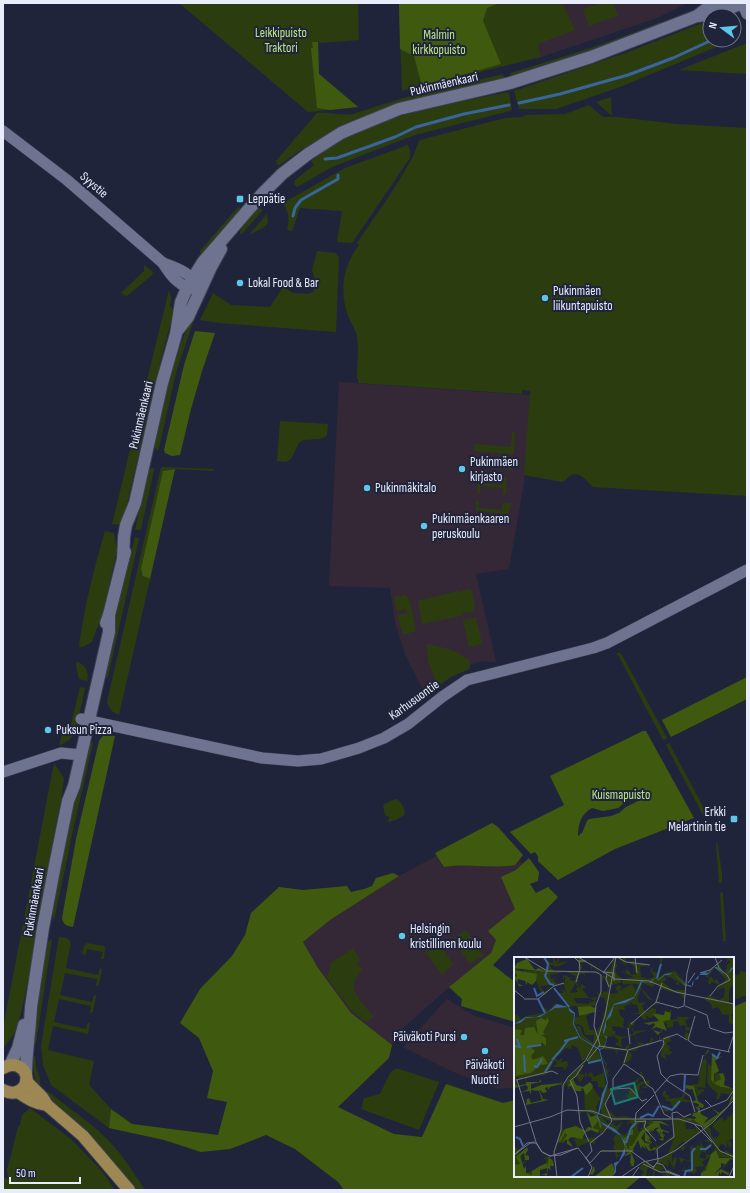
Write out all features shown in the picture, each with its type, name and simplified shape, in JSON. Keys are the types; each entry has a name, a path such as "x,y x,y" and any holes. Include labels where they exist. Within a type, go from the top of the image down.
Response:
{"main road":[{"name":"Pukinmäenkaari","path":"697,16 710,6 718,3"},
{"name":"Pukinmäenkaari","path":"26,1078 31,1007 47,904 68,801 74,786 78,755 109,632 109,615 123,559 132,533 135,503 162,383 176,334 181,302 190,283 203,262 262,194 282,174 319,147 355,127 399,109 510,83 583,60 697,16 714,14 742,3"},
{"name":"Pukinmäenkaari","path":"176,334 188,316 229,233"},
{"name":"Pukinmäenkaari","path":"5,1066 18,1048 31,1007"},
{"name":"Pukinmäenkaari","path":"5,1066 20,1067 26,1078 47,1105 83,1136 129,1190"},
{"path":"18,1092 22,1089 26,1078"},
{"name":"Pukinmäenkaari","path":"3,1090 8,1093 18,1092 33,1102 40,1105 47,1105"}],"street":[{"path":"742,3 747,14"},
{"name":"Syystie","path":"3,131 66,180 163,263 177,268 190,283"},
{"path":"190,283 200,289"},
{"name":"Karhusuontie","path":"86,720 262,758 298,761 321,759 359,748 384,738 408,724 442,697 467,680 593,648 607,643 747,570"},
{"path":"3,772 61,753 78,755"}],"shaded area":[{"path":"529,3 687,3 657,18 541,57"},
{"name":"Pukinmäenkaaren peruskoulu","path":"339,382 530,395 524,483 509,569 476,574 496,662 482,661 459,668 424,695 405,654 395,622 390,588 329,586"},
{"name":"Helsingin kristillinen koulu","path":"446,851 513,854 535,875 515,909 489,931 496,940 491,953 455,982 402,1029 392,1045 351,1013 318,968 303,942 330,920 399,876"},
{"name":"Päiväkoti Pursi","path":"447,999 473,1015 514,1028 514,1087 500,1089 453,1072 403,1047"}],"green space":[{"name":"Leikkipuisto Traktori","path":"179,3 358,3 359,40 318,43 319,74 358,107 308,112"},
{"name":"Malmin kirkkopuisto","path":"399,3 562,3 575,30 538,44 541,57 402,91"},
{"name":"Malmin kirkkopuisto","path":"399,3 499,3 487,8 483,21 501,64 422,86 414,56 400,49"},
{"path":"602,3 613,3 618,16 589,26 583,9"},
{"path":"661,22 653,31 512,76 510,73 548,62"},
{"path":"702,23 702,48 714,48 620,87 556,109 519,109 514,91 625,53"},
{"path":"312,42 318,42 319,74 358,107 330,110 317,108 311,48 313,48"},
{"path":"747,43 747,74 679,70 734,48 742,48 742,45"},
{"path":"503,74 504,78 392,106 339,128 302,149 278,166 276,161 317,113 344,115 353,114 403,98"},
{"path":"509,92 512,109 510,111 415,135 332,167 297,187 294,184 295,180 314,165 311,161 324,151 349,136 416,112"},
{"path":"611,97 612,116 596,102"},
{"name":"Pukinmäen liikuntapuisto","path":"589,105 603,117 617,117 677,124 747,128 747,496 593,487 583,477 577,474 570,476 562,482 524,475 530,391 522,390 522,394 358,383 357,336 345,307 343,288 346,270 349,261 359,245 357,243 398,181 412,158 420,140 505,118 523,117 525,115 565,114"},
{"path":"408,145 410,158 352,243 337,242 342,211 300,208 292,231 287,230 288,216 287,210 283,203 345,168"},
{"path":"238,207 241,208 201,256 200,251"},
{"path":"259,208 263,210 241,235 241,229 256,209"},
{"path":"267,214 268,223 263,228 249,235"},
{"path":"317,251 336,253 339,258 336,332 219,323 200,320 213,293 231,305 270,307 283,287 293,293 309,294 313,292 315,281 312,270"},
{"path":"144,265 153,272 152,275 127,296 121,293 144,271"},
{"path":"169,290 171,298 170,306 174,310 122,525 112,524"},
{"path":"193,313 195,315 194,319 176,373 159,448 157,451 154,443 168,382 174,361"},
{"path":"195,331 215,333 191,409 180,455 172,456 165,453 164,450 184,365"},
{"path":"280,421 328,424 327,436 320,439 303,440 299,443 291,459 286,462 277,461"},
{"path":"512,432 515,432 514,454 474,451 474,444 511,447"},
{"path":"479,458 513,460 513,470 509,470 509,463 479,461"},
{"path":"153,467 154,470 141,529 135,530 148,472"},
{"path":"161,467 214,469 214,471 175,469 163,471 143,576 150,579 119,715 111,710 107,702"},
{"path":"175,469 150,579 143,576 141,569 163,471"},
{"path":"478,476 481,476 481,483 503,485 504,477 507,478 506,495 503,494 503,488 481,486 480,493 477,493"},
{"path":"476,501 479,501 479,508 502,510 502,503 511,503 508,516 500,515 499,513 476,511"},
{"path":"105,531 114,533 117,550 103,612 92,642 83,647 79,647 90,588"},
{"path":"135,537 139,539 108,677 104,678 113,625"},
{"path":"469,589 472,591 475,608 474,611 466,613 463,611 464,615 422,624 418,601 458,591 459,593"},
{"path":"406,595 410,602 416,631 403,635 397,615 407,613 406,609 397,611 394,597"},
{"path":"476,617 482,644 469,647 463,620"},
{"path":"427,644 460,654 470,661 469,669 451,677 438,686 428,661"},
{"path":"617,653 622,655 667,738 663,740"},
{"path":"77,662 85,667 88,675 87,681 79,679 76,666"},
{"path":"747,677 747,699 671,737 662,720"},
{"path":"80,687 85,688 75,733 69,740 59,746 62,732 69,733"},
{"name":"Kuismapuisto","path":"643,731 646,731 694,818 615,849 558,880 538,861 538,856 535,852 531,854 510,832 564,805 550,776","holes":["643,794 645,797 626,807 619,813 611,816 589,819 582,833 578,836 581,820 588,810 592,808 603,811 618,808 631,797"]},
{"path":"104,735 115,736 73,927 65,924 62,918 76,839 99,741"},
{"path":"89,742 93,743 54,921 52,909 84,757"},
{"path":"669,743 706,812 704,817 666,745"},
{"path":"54,763 64,778 62,794 47,871 30,974 20,1017 14,1034 4,1047 3,1028"},
{"path":"395,799 400,802 405,812 404,815 396,820 388,822 389,817 385,815 383,805"},
{"path":"492,823 498,827 523,855 515,865 444,867 435,853"},
{"path":"717,841 722,873 722,882 719,883 716,844"},
{"path":"529,858 539,872 538,881 530,884 536,893 548,887 558,897 493,965 514,981 514,1022 461,1006 462,999 449,987 491,953 496,940 488,931 515,909 501,877 516,870"},
{"path":"393,873 399,876 330,920 303,942 318,968 351,1013 392,1045 389,1058 338,1107 394,1134 422,1137 446,1084 503,1103 514,1100 514,1177 641,1177 625,1190 344,1190 338,1182 295,1149 266,1135 230,1149 201,1152 164,1140 109,1128 111,1109 132,1124 218,1135 227,1102 207,1098 213,1071 199,1038 180,1023 200,989 232,956 245,935 251,913 279,887 303,890 347,886 351,892 372,886 376,878"},
{"path":"722,892 726,941 723,941 720,893"},
{"path":"466,930 483,955 470,964 453,939"},
{"path":"59,937 67,938 71,942 66,968 98,975 100,968 102,970 99,984 97,986 97,979 65,973 60,995 92,1002 95,995 93,1012 90,1013 91,1006 59,999 54,1022 86,1029 88,1022 90,1024 88,1034 53,1026 48,1050 94,1061 89,1085 111,1109 109,1128 51,1085 43,1065 41,1045"},
{"path":"52,939 36,1043 34,1047 31,1047 46,947"},
{"path":"87,943 104,946 104,959 101,959 103,952 87,949 85,956 82,953 84,946"},
{"path":"438,943 453,964 442,975 425,951"},
{"path":"353,948 360,960 357,963 362,970 355,982 355,992 357,997 374,1017 366,1022 353,1012 327,978 331,963"},
{"path":"740,971 747,972 747,995 734,1000 734,974 739,975"},
{"path":"747,1001 747,1190 657,1190 645,1177 734,1177 734,1007"},
{"path":"30,1054 33,1054 35,1058 40,1079 39,1087 36,1081"},
{"path":"395,1069 439,1082 419,1130 361,1109 364,1098 380,1094 390,1073"},
{"path":"47,1092 86,1120 107,1139 132,1170 145,1190 135,1190 101,1147 44,1095"},
{"path":"30,1108 72,1140 101,1170 115,1190 3,1190 3,1177 9,1180 7,1170 18,1127 20,1125 22,1115"}],"waterway":[{"path":"519,103 560,94 628,75 673,58 702,45"},
{"path":"325,159 337,158 395,137 416,127 464,114 509,105"},
{"path":"293,216 295,208 301,200 338,179 338,175"}],"place":[{"name":"Leppätie","path":"240,199"},
{"name":"Lokal Food & Bar","path":"240,283"},
{"name":"Pukinmäen liikuntapuisto","path":"545,298"},
{"name":"Pukinmäen kirjasto","path":"462,469"},
{"name":"Pukinmäkitalo","path":"367,488"},
{"name":"Pukinmäenkaaren peruskoulu","path":"424,526"},
{"name":"Puksun Pizza","path":"48,730"},
{"name":"Erkki Melartinin tie","path":"734,819"},
{"name":"Helsingin kristillinen koulu","path":"402,936"},
{"name":"Päiväkoti Pursi","path":"464,1037"},
{"name":"Päiväkoti Nuotti","path":"485,1051"}]}
